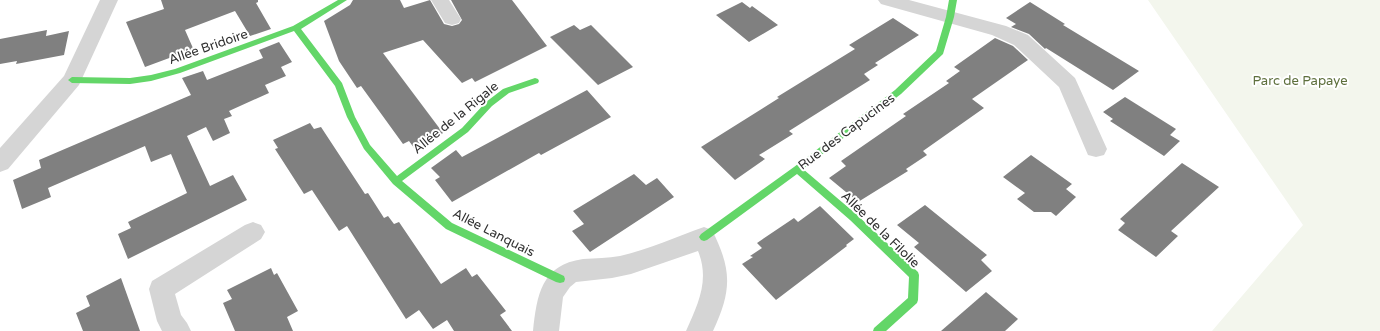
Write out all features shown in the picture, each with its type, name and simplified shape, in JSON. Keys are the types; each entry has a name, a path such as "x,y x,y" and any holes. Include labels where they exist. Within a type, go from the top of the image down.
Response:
{"street":[{"path":"0,163 72,80 109,0"},
{"name":"Allée Bridoire","path":"72,80 130,81 151,78 178,71 296,28 343,0"},
{"path":"440,0 452,19"},
{"path":"886,0 952,8 1021,40 1068,83 1096,149"},
{"name":"Rue des Capucines","path":"704,237 797,169 898,92 940,52 952,8"},
{"name":"Allée Lanquais","path":"296,28 339,85 351,117 367,147 396,181 449,226 560,280"},
{"name":"Allée de la Rigale","path":"396,181 465,130 489,104 506,91 535,81"},
{"name":"Allée de la Filolie","path":"797,169 853,217 914,275 913,300 878,331"},
{"path":"178,331 170,321 161,289 253,232"},
{"path":"546,331 550,293 560,280 574,271 618,266 654,257 704,237 714,263 716,280 708,310 699,331"}],"green space":[{"name":"Parc de Papaye","path":"1148,0 1380,0 1380,331 1212,331 1303,225"}],"building":[{"path":"161,0 258,0 256,3 271,29 250,36 235,11 185,30 196,55 175,62 172,57 145,67 126,22 164,9"},
{"path":"353,0 400,0 404,8 430,0 444,24 452,26 459,24 462,20 451,0 512,0 547,46 475,82 472,78 462,83 423,40 383,53 443,133 417,152 409,141 403,144 361,86 357,88 339,61 324,21 350,5"},
{"path":"742,2 750,8 752,6 778,25 749,42 716,15"},
{"path":"1030,2 1065,24 1063,25 1139,71 1113,90 1046,48 1045,49 1029,34 1011,27 1016,24 1006,18"},
{"path":"893,18 919,35 875,63 878,65 864,74 870,80 789,131 793,134 759,155 765,159 735,180 701,147 779,98 777,97 855,49 849,45"},
{"path":"574,25 580,30 591,25 633,67 598,85 550,37"},
{"path":"47,30 46,36 69,31 64,55 16,64 17,61 0,64 0,39"},
{"path":"995,38 1013,46 1028,60 972,99 984,108 923,151 927,155 906,169 908,171 858,202 829,178 846,166 841,161 906,116 903,114 949,83 946,81 960,71 954,67"},
{"path":"279,42 292,62 281,67 286,76 265,85 269,93 229,111 232,116 224,119 230,133 213,141 206,127 187,136 210,186 233,175 247,200 128,259 118,234 131,228 128,222 187,193 171,154 151,162 145,146 48,188 51,197 22,209 13,180 41,168 39,160 191,95 182,78 203,71 207,80 263,58 259,50"},
{"path":"587,90 611,117 541,155 539,153 452,202 435,180 440,177 431,168 456,150 462,157"},
{"path":"1125,97 1176,129 1170,135 1180,141 1164,156 1110,121 1113,119 1103,112"},
{"path":"310,123 314,129 321,127 365,194 368,193 384,218 388,216 394,224 399,222 441,284 466,268 472,277 477,274 506,311 500,315 512,331 454,331 447,320 433,329 419,310 406,319 347,226 339,231 312,190 304,194 275,149 278,148 273,140"},
{"path":"1031,155 1072,184 1066,189 1076,197 1056,216 1051,212 1034,212 1017,199 1025,193 1003,177"},
{"path":"1182,163 1219,187 1171,231 1178,236 1156,257 1118,230 1125,223 1120,219"},
{"path":"634,174 646,185 657,178 674,197 590,252 572,231 584,224 573,211"},
{"path":"925,205 987,255 981,260 992,271 966,292 914,247 919,243 897,225"},
{"path":"820,206 854,239 846,245 847,246 776,300 742,264 753,257 750,256 762,248 757,243 794,218 798,222"},
{"path":"271,268 274,275 277,273 298,311 287,317 293,331 235,331 223,303 232,299 227,290"},
{"path":"121,278 140,331 83,331 76,313 90,306 86,296"},
{"path":"986,292 1018,319 1005,331 941,331"}],"traffic: fast":[{"path":"72,80 130,81 151,78 177,71 296,28 343,0"},
{"path":"704,237 797,169 898,92 940,52 950,17 953,0"},
{"path":"296,28 339,85 351,117 367,147 396,181 449,226 560,279"},
{"path":"396,181 465,130 489,104 506,91 535,81"},
{"path":"797,169 853,217 914,275 913,300 878,331"}]}
